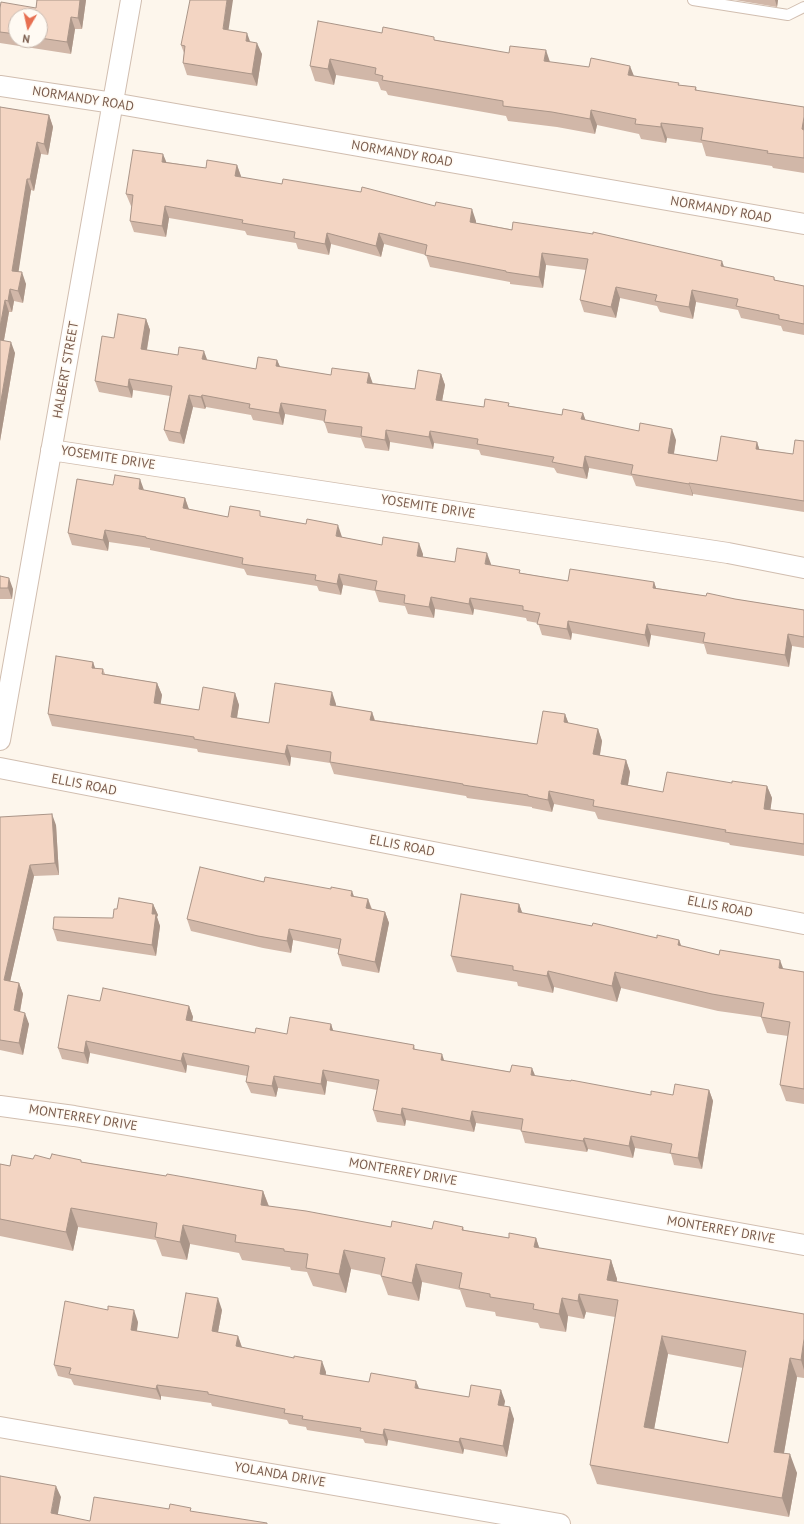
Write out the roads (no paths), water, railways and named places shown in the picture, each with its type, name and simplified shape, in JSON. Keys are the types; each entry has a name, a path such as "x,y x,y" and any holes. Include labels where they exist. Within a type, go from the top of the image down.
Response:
{"street":[{"name":"HALBERT STREET","path":"0,740 131,0"},
{"name":"NORMANDY ROAD","path":"0,86 113,103 804,224"},
{"name":"YOSEMITE DRIVE","path":"51,450 728,553 804,568"},
{"name":"ELLIS ROAD","path":"0,768 804,924"},
{"name":"MONTERREY DRIVE","path":"0,1106 74,1116 364,1165 804,1245"},
{"name":"YOLANDA DRIVE","path":"0,1427 560,1524"}],"lane":[{"path":"693,0 788,15 804,7"}]}
